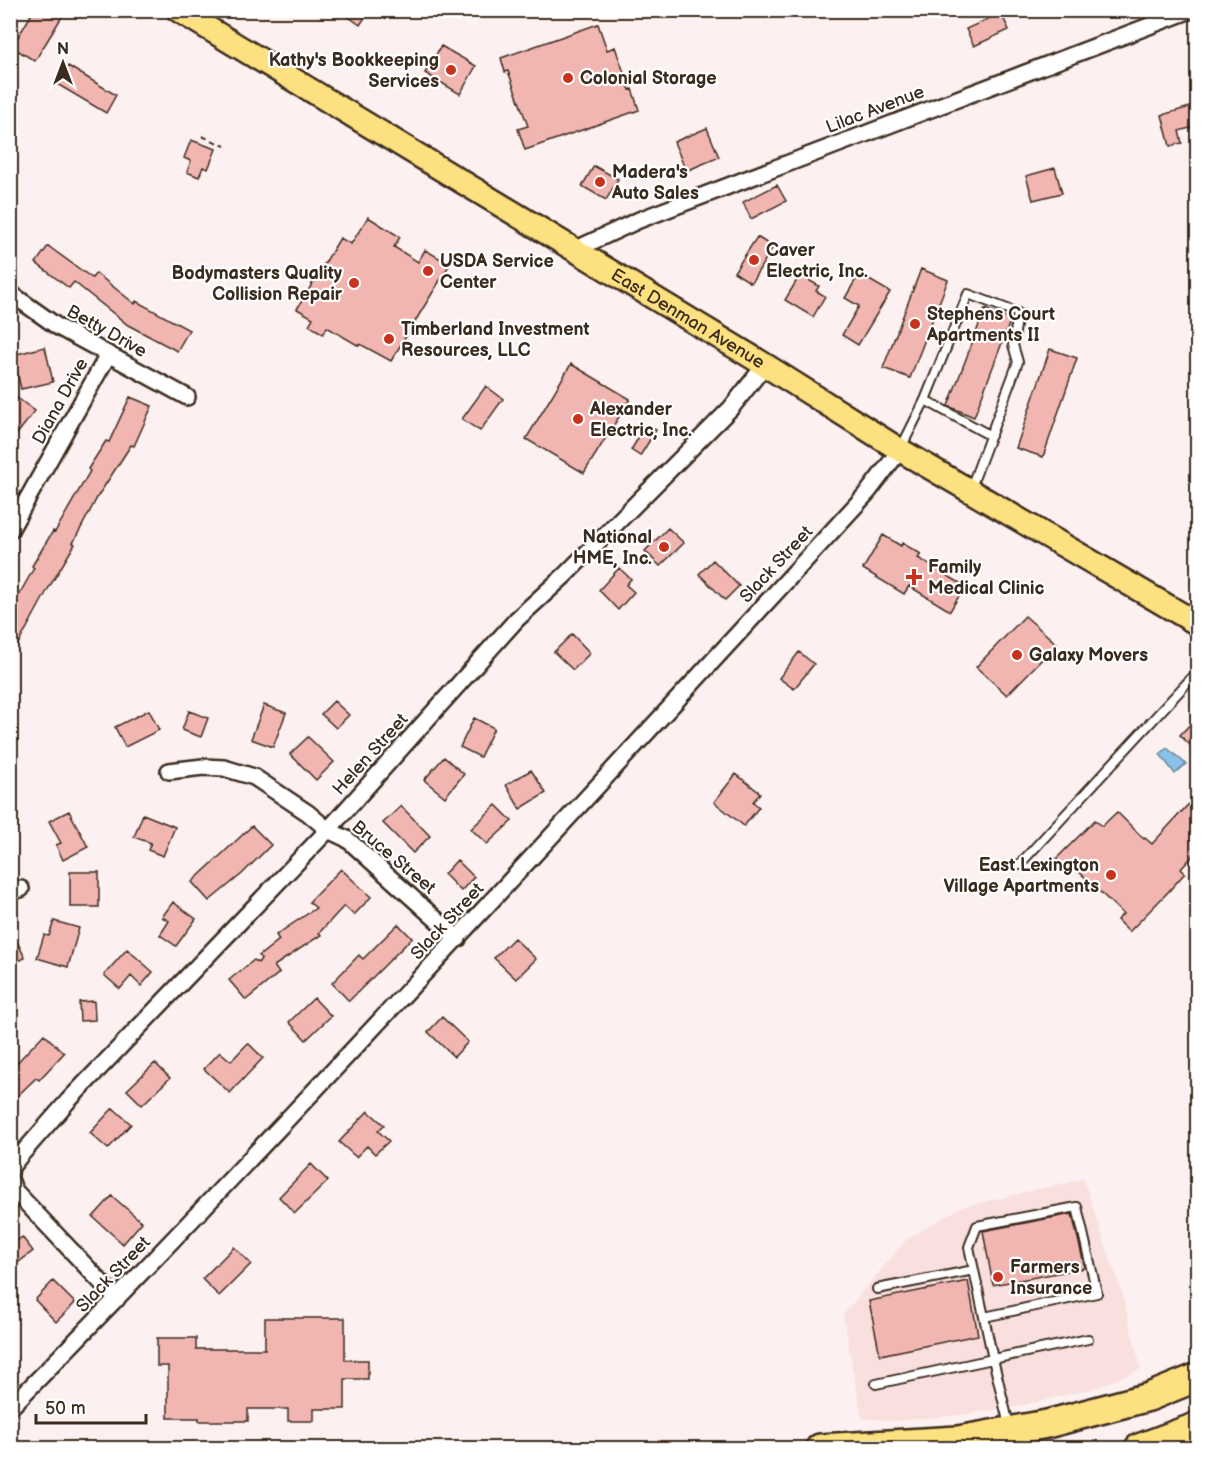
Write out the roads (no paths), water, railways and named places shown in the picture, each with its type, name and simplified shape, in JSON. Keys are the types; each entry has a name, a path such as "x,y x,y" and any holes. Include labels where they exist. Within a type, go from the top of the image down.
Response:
{"highway":[{"path":"998,1431 1197,1361"},
{"path":"820,1449 958,1440 1047,1424 1149,1397 1197,1377"},
{"path":"1139,1449 1197,1426"}],"main road":[{"name":"East Denman Avenue","path":"178,10 765,365 900,450 1197,624"}],"street":[{"name":"Lilac Avenue","path":"574,249 639,220 1191,10"},
{"name":"Betty Drive","path":"10,293 58,327 187,397"},
{"name":"Diana Drive","path":"10,530 108,355"},
{"name":"Helen Street","path":"10,1174 11,1167 68,1101 328,830 517,620 564,576 731,408 765,365"},
{"name":"Slack Street","path":"10,1408 117,1299 458,939 868,492 900,450"},
{"name":"Bruce Street","path":"169,771 203,767 224,768 254,777 308,813 328,830 347,839 458,939"},
{"path":"10,1179 14,1190 117,1299"}],"lane":[{"path":"900,450 925,400 968,294 1018,313 1012,345 1018,362 970,490"},
{"path":"925,400 991,436"},
{"path":"1019,865 1197,671"},
{"path":"984,1317 1097,1293 1077,1207 977,1226 969,1247 974,1270 984,1317 993,1359 998,1431"},
{"path":"877,1289 974,1270"},
{"path":"876,1384 1088,1339"}],"water":[{"path":"1167,748 1186,764 1175,774 1160,754"}],"place":[{"name":"Kathy's Bookkeeping Services","path":"451,70"},
{"name":"Colonial Storage","path":"568,78"},
{"name":"Madera's Auto Sales","path":"600,182"},
{"name":"Caver Electric, Inc.","path":"754,260"},
{"name":"USDA Service Center","path":"428,271"},
{"name":"Bodymasters Quality Collision Repair","path":"354,283"},
{"name":"Stephens Court Apartments II","path":"915,324"},
{"name":"Timberland Investment Resources, LLC","path":"389,339"},
{"name":"Alexander Electric, Inc.","path":"578,419"},
{"name":"National HME, Inc.","path":"664,547"},
{"name":"Family Medical Clinic","path":"914,577"},
{"name":"Galaxy Movers","path":"1017,655"},
{"name":"East Lexington Village Apartments","path":"1111,875"},
{"name":"Farmers Insurance","path":"998,1277"}]}
